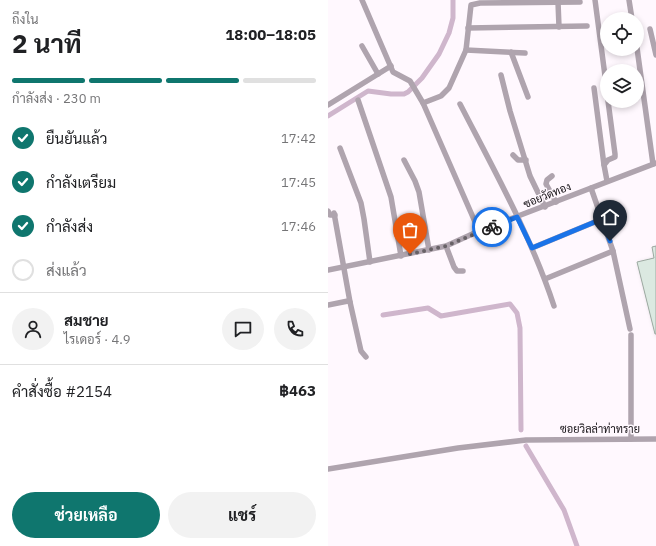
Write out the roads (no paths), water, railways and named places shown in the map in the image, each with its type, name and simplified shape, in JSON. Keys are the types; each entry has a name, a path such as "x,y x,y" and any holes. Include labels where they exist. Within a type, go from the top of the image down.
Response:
{"street":[{"path":"362,0 393,72 408,80 412,84 423,103 479,231"},
{"path":"595,0 603,64"},
{"path":"630,0 631,12"},
{"path":"558,2 559,27"},
{"path":"423,103 446,93 466,50 471,5 580,2"},
{"path":"468,28 587,26"},
{"path":"650,29 656,55"},
{"path":"362,46 378,74"},
{"path":"466,50 526,53"},
{"path":"511,52 528,98"},
{"path":"638,56 655,164"},
{"path":"328,106 391,66"},
{"path":"500,75 530,176 545,207"},
{"path":"594,88 607,182"},
{"path":"358,100 391,196 401,256"},
{"path":"460,104 532,248 545,278 554,306"},
{"path":"604,165 608,160 615,157 609,108"},
{"path":"340,148 361,203 370,262"},
{"path":"514,155 518,160 526,160"},
{"path":"404,160 419,192 429,250"},
{"name":"ซอยวัดทอง","path":"328,270 446,246 479,231 655,164"},
{"path":"552,176 547,180 546,184 556,202"},
{"path":"591,188 613,252 630,329"},
{"path":"332,213 361,351 366,356"},
{"path":"532,248 602,219"},
{"path":"446,246 456,271 463,271"},
{"path":"545,278 613,252"},
{"path":"328,305 348,301 350,302"},
{"path":"631,335 631,440"},
{"name":"ซอยวิลล่าท่าทราย","path":"328,469 500,442 543,439 656,439"}],"waterway":[{"path":"328,116 368,91 391,94 404,94 408,92 422,78 439,54 449,33 453,18 453,0"},
{"path":"383,315 428,308 441,316 510,304 517,313 520,328 521,430"},
{"path":"526,446 564,510 577,546"}]}
